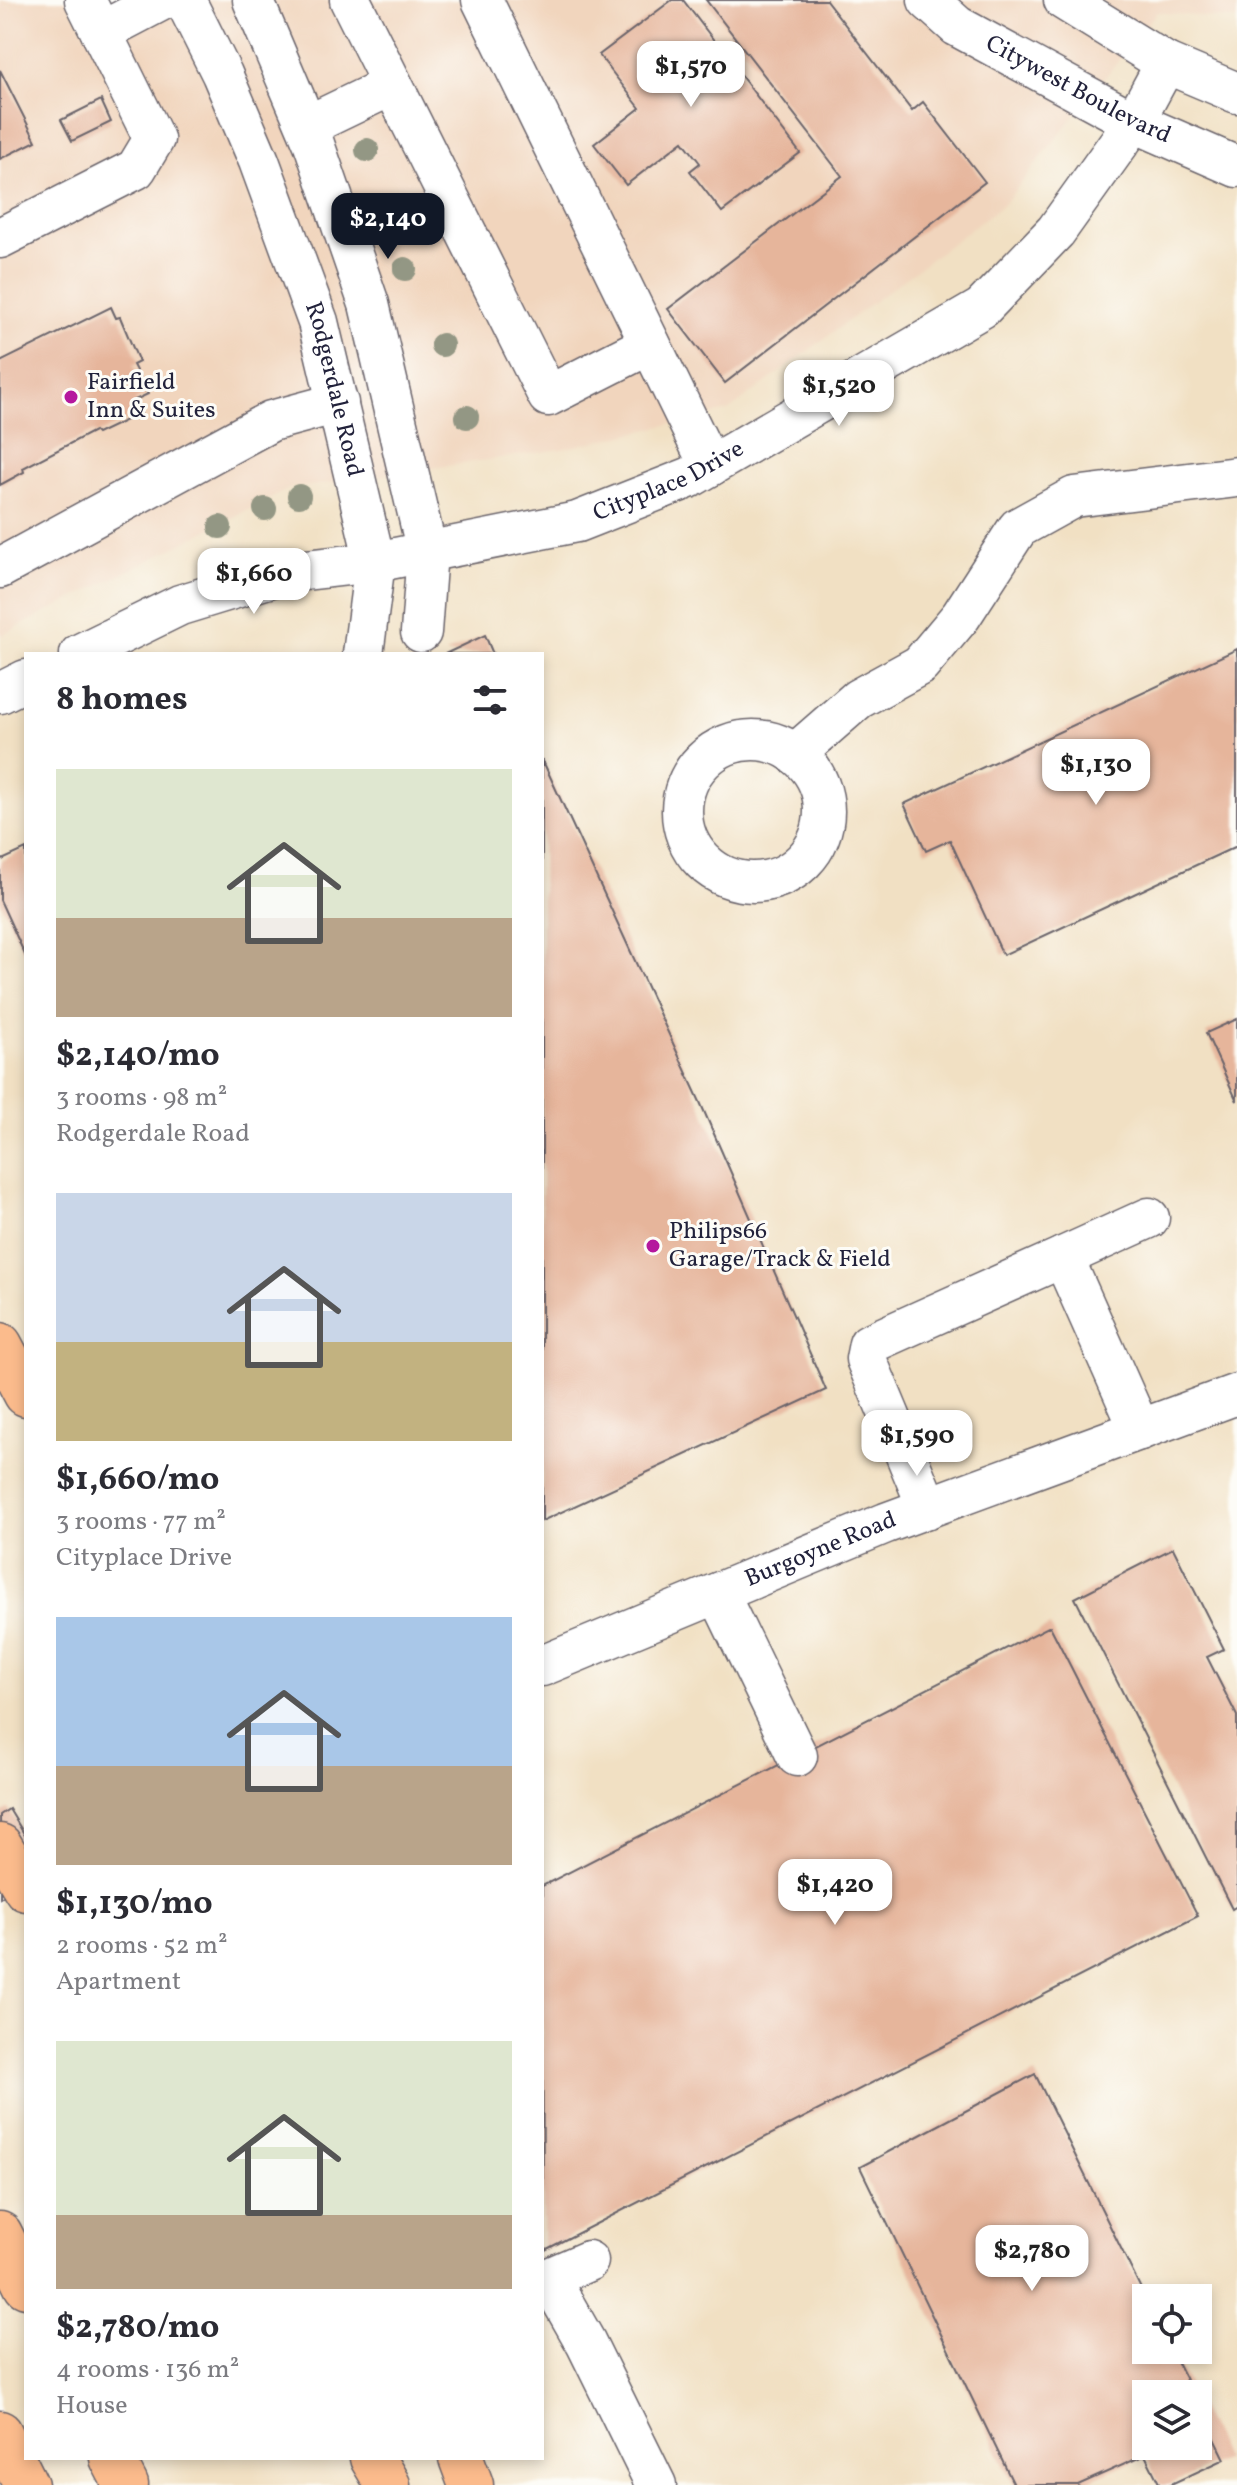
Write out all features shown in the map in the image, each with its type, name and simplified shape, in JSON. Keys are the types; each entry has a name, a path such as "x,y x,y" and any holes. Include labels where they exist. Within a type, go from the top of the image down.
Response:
{"main road":[{"path":"0,1345 24,1390"},
{"path":"0,1846 24,1886"},
{"path":"0,2234 24,2282"},
{"path":"0,2433 26,2485"},
{"path":"113,2460 126,2485"},
{"path":"373,2460 388,2485"},
{"path":"462,2460 471,2485"}],"street":[{"path":"0,238 136,169 154,139 93,16 162,0"},
{"name":"Rodgerdale Road","path":"185,0 222,74 259,161 318,322 375,562"},
{"path":"253,0 307,126 369,304 427,552 421,632"},
{"path":"350,0 548,396 650,344"},
{"path":"482,0 710,466"},
{"name":"Citywest Boulevard","path":"928,0 957,26 1134,122 1237,167"},
{"path":"1064,0 1166,63 1237,93"},
{"name":"Cityplace Drive","path":"84,652 180,605 288,572 375,562 577,522 691,477 982,308 1056,231 1134,122 1166,63"},
{"path":"307,126 392,85"},
{"path":"0,568 271,421 338,403"},
{"path":"795,754 858,699 920,665 961,616 1018,528 1074,497 1237,477"},
{"path":"363,652 375,562"},
{"path":"0,693 24,681"},
{"path":"928,1508 866,1359 869,1344 1149,1218"},
{"path":"1063,1257 1140,1430"},
{"name":"Burgoyne Road","path":"544,1665 928,1508 1237,1394"},
{"path":"718,1593 797,1756"},
{"path":"588,2261 545,2279 586,2343 656,2485"}],"shaded area":[{"path":"0,0 1237,0 1237,20 1157,12 1005,203 728,411 562,449 289,489 0,636"}],"building":[{"path":"672,0 683,0 800,153 722,212 690,171 700,163 683,141 626,185 594,144 640,108 599,55"},
{"path":"706,0 826,0 912,111 923,102 985,182 725,383 668,309 842,176"},
{"path":"0,70 36,141 0,159"},
{"path":"101,100 111,122 72,141 61,120"},
{"name":"Fairfield Inn & Suites","path":"111,307 116,318 120,317 139,362 133,365 148,394 135,400 141,413 97,434 94,431 23,468 24,472 0,485 0,362"},
{"path":"485,635 492,652 449,652"},
{"path":"1237,649 1237,846 1003,955 950,840 926,851 904,804"},
{"name":"Philips66 Garage/Track & Field","path":"544,763 700,1102 826,1390 544,1520"},
{"path":"24,850 24,953 0,900 0,861"},
{"path":"1237,1019 1237,1101 1206,1033"},
{"path":"1173,1548 1224,1649 1207,1657 1237,1716 1237,1906 1232,1909 1075,1598"},
{"path":"1050,1626 1198,1916 544,2250 544,1885"},
{"path":"9,1809 24,1834 24,1883 0,1898 0,1815"},
{"path":"1035,2074 1139,2284 1132,2284 1132,2364 1178,2364 1186,2380 1132,2380 1134,2460 1078,2485 1014,2485 860,2167"},
{"path":"1212,2433 1225,2459 1169,2485 1160,2485 1148,2460 1212,2460"}],"place":[{"name":"Fairfield Inn & Suites","path":"71,397"},
{"name":"Philips66 Garage/Track & Field","path":"653,1246"}]}
